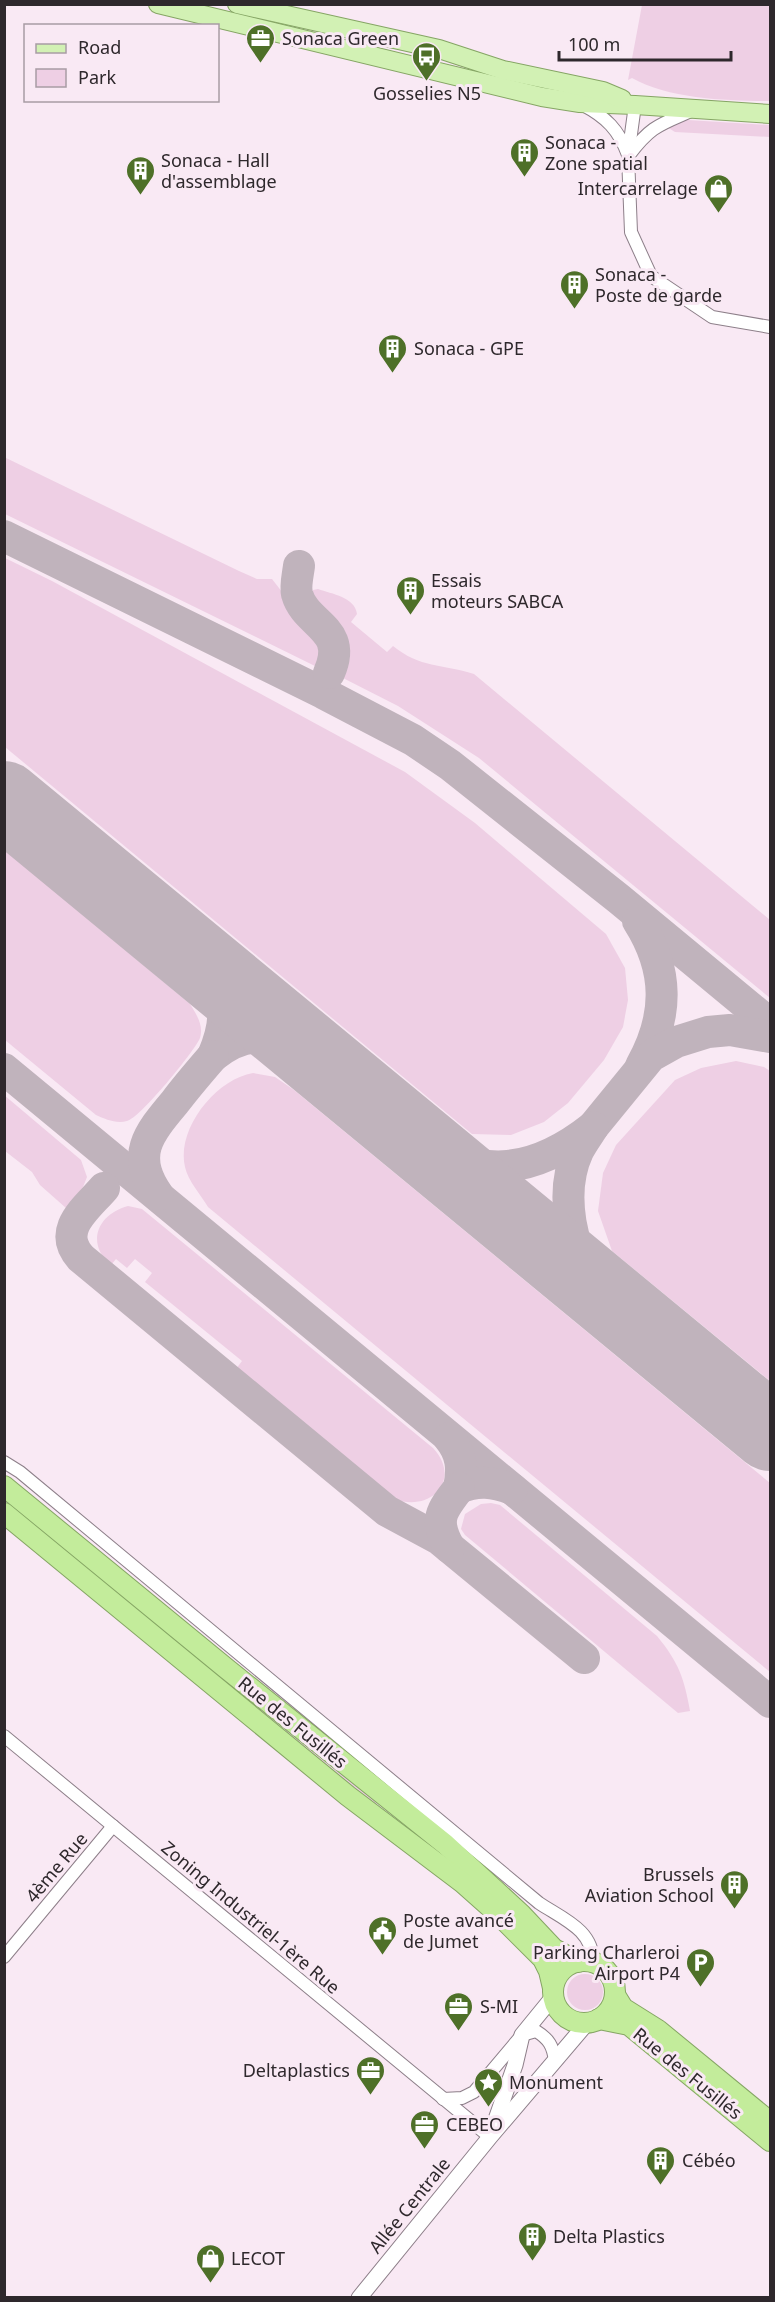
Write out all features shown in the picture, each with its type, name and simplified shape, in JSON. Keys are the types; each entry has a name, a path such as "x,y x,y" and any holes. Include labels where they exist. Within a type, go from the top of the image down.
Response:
{"highway":[{"name":"Rue des Fusillés","path":"4,1486 445,1844 521,1914 554,1948 585,1962"},
{"name":"Rue des Fusillés","path":"4,1514 348,1796 463,1883 543,1959 549,1971 553,1992"},
{"path":"585,1962 602,1967 614,1984 615,1995 607,2013 593,2021 568,2019 556,2006 553,1992 559,1974 564,1968 585,1962"},
{"name":"Rue des Fusillés","path":"615,1995 623,2008 658,2030 771,2122"},
{"name":"Rue des Fusillés","path":"593,2021 629,2025 771,2141"},
{"path":"658,2030 667,2032 723,2073 732,2074"}],"main road":[{"path":"158,4 542,97 580,103 771,114"},
{"path":"237,4 438,49 502,70 603,91 635,105"}],"street":[{"path":"580,103 601,114 616,129 628,156"},
{"path":"635,105 628,156 631,232 651,276 712,317 771,327"},
{"path":"628,156 642,137 658,124 695,109"},
{"path":"4,1462 20,1472 99,1537 539,1903 585,1933 593,1953 585,1962"},
{"name":"Zoning Industriel-1ère Rue","path":"4,1736 490,2137"},
{"name":"4ème Rue","path":"4,1957 113,1826"},
{"path":"443,2099 462,2098 474,2092 522,2035 553,1992"},
{"name":"Allée Centrale","path":"359,2298 490,2137 555,2061 593,2021"},
{"path":"522,2035 536,2031 546,2037 553,2047 555,2061"},
{"path":"490,2137 515,2065 522,2035"}],"green space":[{"path":"642,5 770,5 770,101 681,95 632,78 628,80"},
{"path":"672,119 770,125 770,137 675,132 667,127"},
{"path":"4,457 239,571 257,579 272,579 321,642 323,651 317,667 5,514"},
{"path":"5,558 52,581 405,772 475,823 606,934 625,968 628,1000 623,1027 604,1060 568,1103 544,1122 511,1135 472,1134 5,747"},
{"path":"318,589 342,597 352,604 357,614 351,622 387,652 393,646 422,662 474,674 770,920 770,998 479,758 398,706 341,677 345,663 343,642 311,597 313,590"},
{"path":"5,850 190,1004 199,1020 201,1033 196,1045 166,1084 143,1109 127,1121 115,1121 96,1115 5,1040"},
{"path":"736,1061 764,1067 770,1071 770,1381 612,1251 598,1211 603,1173 616,1145 675,1080 701,1068"},
{"path":"253,1073 275,1077 294,1090 770,1483 770,1672 208,1207 192,1183 185,1167 184,1152 187,1137 193,1122 213,1095 239,1077"},
{"path":"4,1095 81,1160 87,1177 83,1187 66,1208 40,1185 32,1172 5,1151"},
{"path":"128,1206 142,1209 433,1448 441,1460 444,1471 439,1490 431,1497 420,1501 408,1502 394,1499 236,1369 242,1361 145,1282 152,1273 135,1259 127,1268 116,1259 111,1265 98,1248 98,1230 109,1216"},
{"path":"4,1494 378,1802 374,1807 5,1502"},
{"path":"481,1504 500,1505 657,1636 671,1654 680,1671 690,1711 678,1713 465,1535 461,1529 465,1514"},
{"path":"585,1974 598,1979 603,1992 598,2005 585,2010 572,2005 567,1992 572,1979"}],"taxiway":[{"path":"4,536 323,693 413,740 450,765 619,899 770,1024"},
{"path":"299,566 297,594 302,605 324,629 334,646 334,658 329,673"},
{"path":"638,921 655,957 662,993 657,1029 641,1066"},
{"path":"199,960 215,984 222,1005 222,1028 213,1056 226,1047 251,1037 275,1039 315,1055"},
{"path":"593,1127 651,1056 676,1042 708,1032 730,1030 770,1037"},
{"path":"158,1195 145,1169 144,1157 150,1135 213,1056"},
{"path":"4,1069 770,1702"},
{"path":"411,1135 435,1150 459,1160 481,1165 504,1166 526,1163 548,1155 593,1127 578,1151 572,1167 569,1185 570,1222 581,1258 589,1274 601,1291 620,1307"},
{"path":"104,1188 82,1212 73,1229 74,1248 81,1258 387,1511 439,1539 584,1658"},
{"path":"449,1438 457,1450 460,1462 459,1488 486,1483 512,1489"},
{"path":"449,1547 442,1530 442,1516 459,1488"}],"runway":[{"path":"4,800 770,1432"}],"place":[{"name":"Sonaca Green","path":"261,64"},
{"name":"Gosselies N5","path":"427,82"},
{"name":"Sonaca - Zone spatial","path":"524,178"},
{"name":"Sonaca - Hall d'assemblage","path":"140,196"},
{"name":"Intercarrelage","path":"719,214"},
{"name":"Sonaca - Poste de garde","path":"574,310"},
{"name":"Sonaca - GPE","path":"393,374"},
{"name":"Essais moteurs SABCA","path":"410,616"},
{"name":"Brussels Aviation School","path":"735,1910"},
{"name":"Poste avancé de Jumet","path":"382,1956"},
{"name":"Parking Charleroi Airport P4","path":"701,1988"},
{"name":"S-MI","path":"459,2032"},
{"name":"Deltaplastics","path":"371,2096"},
{"name":"Monument","path":"488,2108"},
{"name":"CEBEO","path":"425,2150"},
{"name":"Cébéo","path":"661,2186"},
{"name":"Delta Plastics","path":"532,2262"},
{"name":"LECOT","path":"210,2284"}]}
